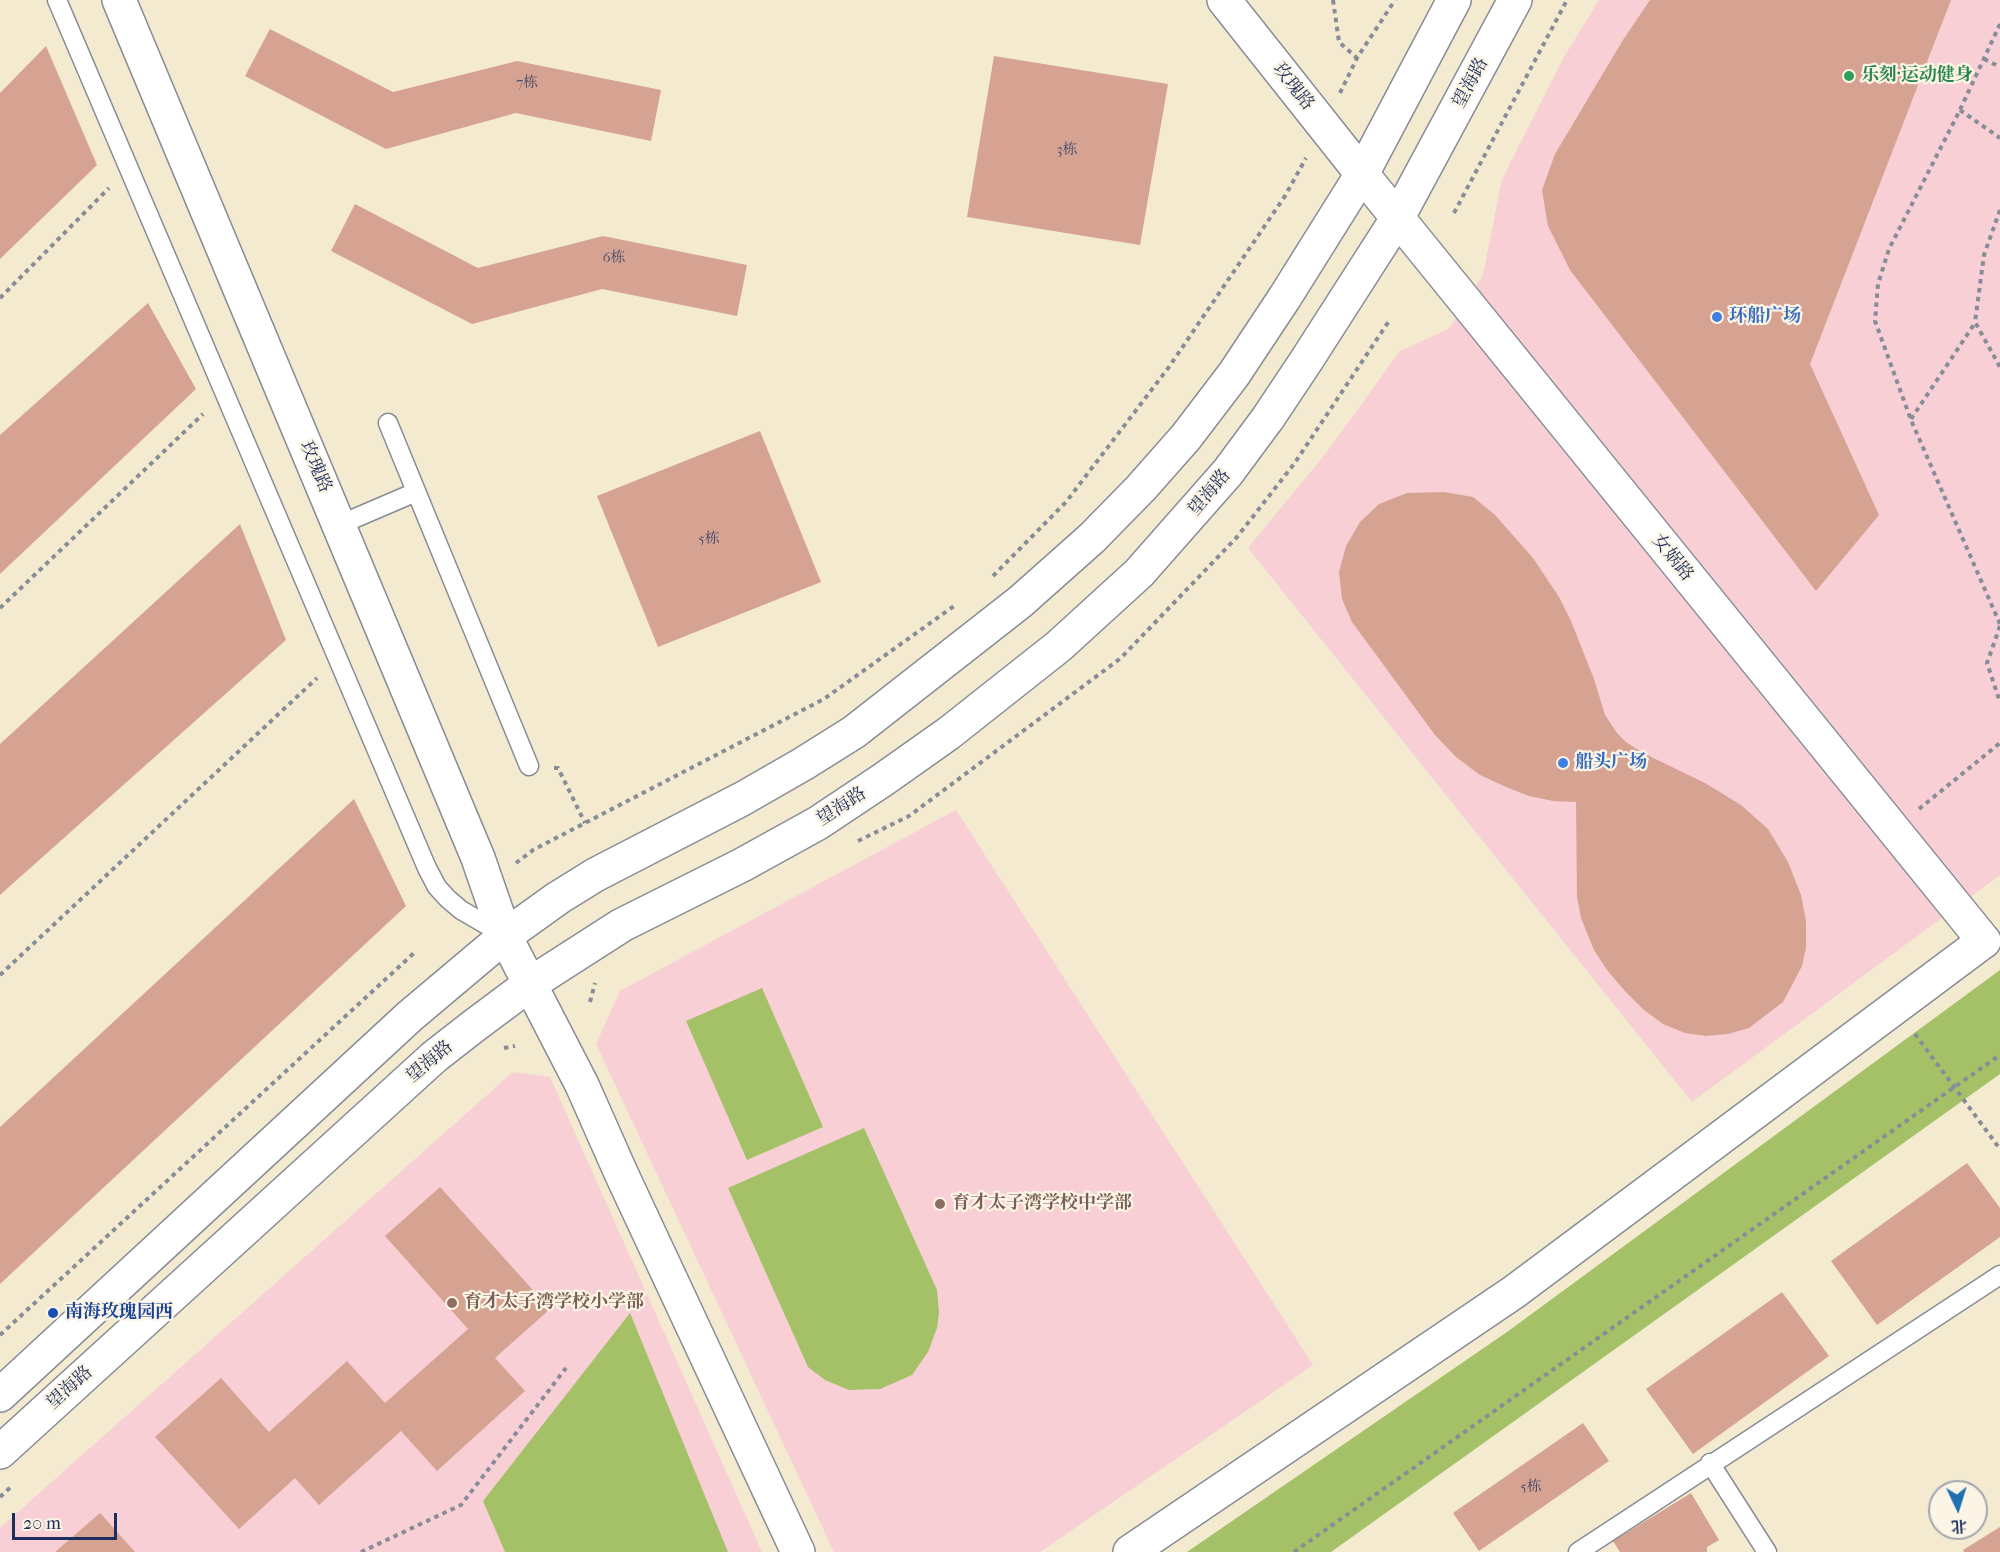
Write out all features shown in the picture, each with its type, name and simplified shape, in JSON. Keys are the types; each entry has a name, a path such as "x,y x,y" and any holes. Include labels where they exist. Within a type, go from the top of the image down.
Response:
{"main road":[{"name":"玫瑰路","path":"119,0 478,858 505,936 582,1085 798,1552"},
{"name":"玫瑰路","path":"1224,0 1362,174"},
{"path":"0,1395 401,1024 505,936 595,875 742,799 854,732 1020,602 1092,538 1141,488 1186,437 1234,374 1362,174 1454,0"},
{"name":"望海路","path":"0,1452 434,1057 530,984 622,925 742,865 818,823 884,779 1059,646 1139,573 1228,472 1306,361 1397,219 1515,0"},
{"name":"女娲路","path":"1362,174 1984,941 1895,1007"},
{"path":"1130,1552 1514,1292 1895,1007"}],"lane":[{"path":"57,0 412,835 437,887 461,910 505,936"},
{"path":"388,423 529,766"},
{"path":"339,525 416,492"},
{"path":"1578,1552 1710,1463 2000,1275"},
{"path":"1710,1463 1767,1552"}],"path":[{"path":"1333,0 1339,42 1357,58"},
{"path":"986,584 1066,502 1169,367 1285,195 1357,58 1395,0"},
{"path":"1454,213 1567,0"},
{"path":"2000,24 1960,110 1889,249 1878,284 1875,321 1911,420 2000,625 1987,663 2000,702"},
{"path":"1984,59 2000,67"},
{"path":"1960,110 2000,138"},
{"path":"0,298 128,168"},
{"path":"1911,420 1975,322 1984,255 2000,210"},
{"path":"1975,322 2000,367"},
{"path":"0,608 224,393"},
{"path":"516,863 533,850 824,699 957,604"},
{"path":"0,975 337,659"},
{"path":"1893,829 2000,743"},
{"path":"529,766 558,768 585,823"},
{"path":"0,1335 414,953"},
{"path":"1895,1007 2000,1149"},
{"path":"1294,1552 2000,1055"},
{"path":"361,1552 460,1504 566,1368"}],"shaded area":[{"path":"1599,0 2000,0 2000,875 1692,1102 1248,548 1326,453 1400,351 1449,329 1483,275 1502,179 1564,57"},
{"name":"育才太子湾学校中学部","path":"956,810 1313,1365 1040,1552 834,1552 596,1044 620,991"},
{"name":"育才太子湾学校小学部","path":"513,1072 550,1077 762,1552 0,1552 0,1528"}],"green space":[{"path":"2000,970 2000,1074 1331,1552 1187,1552 1507,1332"},
{"path":"762,988 823,1127 747,1160 686,1021"},
{"path":"864,1128 937,1290 939,1312 937,1328 928,1352 912,1375 880,1389 849,1390 825,1380 808,1367 728,1188"},
{"path":"630,1313 728,1552 505,1552 483,1501"}],"building":[{"name":"环船广场","path":"1650,0 1951,0 1810,364 1879,515 1816,591 1570,270 1548,226 1542,190 1555,154 1623,40"},
{"path":"270,29 393,92 517,61 661,90 651,141 516,113 386,149 245,76"},
{"path":"46,46 97,165 0,259 0,93"},
{"path":"994,56 1168,84 1140,245 967,217"},
{"path":"355,204 478,268 603,236 747,265 737,316 602,289 472,324 331,251"},
{"path":"148,303 196,389 0,574 0,435"},
{"path":"760,431 821,582 658,647 597,496"},
{"name":"船头广场","path":"1444,492 1473,497 1495,515 1533,558 1559,597 1571,621 1594,679 1605,715 1617,733 1643,753 1705,783 1741,805 1768,829 1788,862 1801,895 1806,921 1806,948 1802,966 1783,1002 1749,1028 1728,1034 1706,1036 1685,1033 1663,1024 1644,1010 1624,990 1594,950 1581,918 1577,897 1576,802 1553,801 1529,796 1480,775 1456,757 1435,735 1352,622 1342,599 1339,572 1346,546 1360,522 1379,504 1407,493"},
{"path":"240,524 286,640 0,895 0,744"},
{"path":"354,799 406,906 0,1284 0,1127"},
{"path":"1967,1163 2000,1208 2000,1237 1877,1325 1831,1261"},
{"path":"440,1187 550,1309 495,1358 525,1391 437,1471 401,1431 319,1505 295,1478 239,1529 155,1437 221,1378 269,1432 347,1361 385,1403 468,1329 385,1236"},
{"path":"1782,1292 1829,1356 1693,1454 1646,1389"},
{"path":"1583,1423 1609,1461 1479,1551 1453,1513"},
{"path":"1691,1493 1719,1540 1707,1547 1707,1552 1620,1552 1613,1541"},
{"path":"100,1513 135,1552 55,1552"},
{"path":"2000,1527 2000,1552 1964,1552 1963,1550 1979,1540 1988,1540 1988,1534"}],"place":[{"name":"乐刻·运动健身","path":"1849,76"},
{"name":"环船广场","path":"1717,317"},
{"name":"船头广场","path":"1563,763"},
{"name":"育才太子湾学校中学部","path":"940,1204"},
{"name":"育才太子湾学校小学部","path":"452,1303"},
{"name":"南海玫瑰园西","path":"53,1313"}]}
